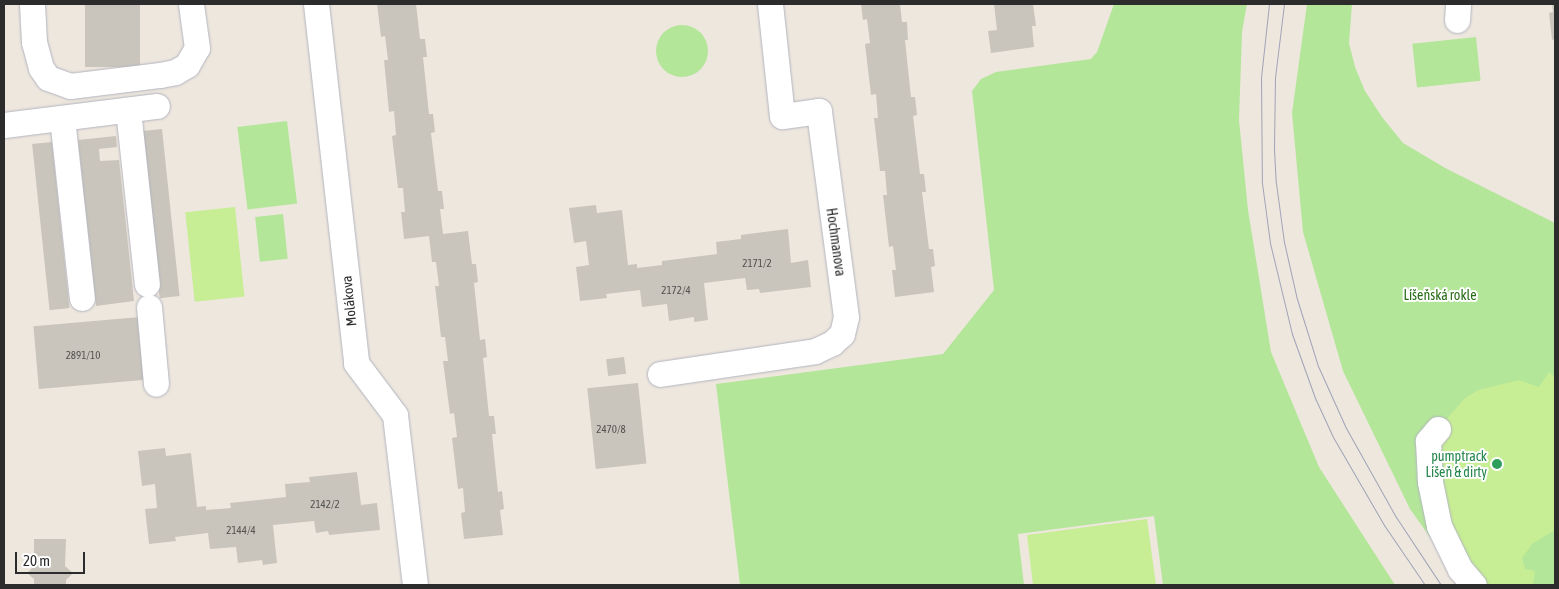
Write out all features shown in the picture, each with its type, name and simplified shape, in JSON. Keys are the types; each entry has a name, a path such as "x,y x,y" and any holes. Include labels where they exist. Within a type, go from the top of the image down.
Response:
{"street":[{"path":"32,4 34,42 41,68 48,78 70,86 160,75 175,72 187,65 197,48 191,4"},
{"name":"Molákova","path":"316,4 356,363 395,415 415,585"},
{"name":"Hochmanova","path":"660,374 815,351 832,344 842,334 846,317 819,111 782,116 770,4"},
{"path":"4,125 157,106"},
{"path":"128,110 156,384"},
{"path":"62,118 82,298"},
{"path":"1438,429 1428,441 1430,482 1439,526 1460,569 1474,585"}],"green space":[{"path":"1114,4 1247,4 1242,32 1239,120 1248,210 1271,352 1319,467 1395,585 1163,585 1154,516 1018,534 1024,585 740,585 716,384 943,354 994,290 972,91 981,79 996,72 1091,59 1097,52"},
{"name":"Líšeňská rokle","path":"1307,4 1352,4 1349,43 1355,67 1365,91 1382,117 1403,143 1447,169 1555,223 1555,585 1464,585 1410,509 1343,371 1303,232 1292,113"},
{"path":"677,25 687,25 696,29 704,37 708,51 704,65 696,73 687,77 677,77 668,73 660,65 656,56 656,46 660,37 668,29"},
{"path":"1476,37 1481,81 1417,87 1412,44"},
{"path":"287,121 297,203 247,209 237,127"},
{"path":"235,207 244,297 195,302 185,212"},
{"path":"283,214 288,259 260,262 255,217"},
{"name":"pumptrack Líšeň & dirty","path":"1549,372 1555,377 1555,530 1532,544 1522,558 1525,569 1535,571 1533,585 1488,585 1472,574 1445,524 1438,429 1464,399 1478,390 1519,380 1539,387"},
{"path":"1147,519 1156,585 1033,585 1027,535"}],"building":[{"path":"85,4 140,4 140,67 85,67"},
{"path":"377,4 416,4 420,39 425,39 427,57 423,57 429,114 433,114 435,132 431,133 438,191 442,191 444,209 440,209 443,234 468,231 472,264 476,264 478,282 474,283 480,340 485,339 487,357 483,358 489,416 494,416 496,434 492,434 498,492 502,491 504,509 500,510 503,535 464,539 461,513 465,512 463,488 458,489 452,438 457,437 454,413 450,414 443,361 448,361 445,337 441,337 435,286 439,286 436,262 432,262 429,236 404,239 401,212 405,212 403,188 398,188 392,136 396,135 394,111 389,112 384,60 388,60 385,36 381,37"},
{"path":"861,4 900,4 902,22 907,22 908,40 905,40 911,97 915,97 917,115 913,116 920,174 924,174 926,192 922,192 929,249 933,249 935,266 931,267 934,292 895,297 892,270 896,270 893,246 889,247 883,195 887,195 885,171 880,171 874,118 878,118 876,94 871,95 865,44 870,43 867,19 863,20"},
{"path":"994,4 1033,4 1036,26 1032,26 1034,47 991,53 988,31 997,30"},
{"path":"1552,4 1555,4 1555,39 1552,40 1549,13 1553,12"},
{"path":"162,129 180,296 160,298 142,131"},
{"path":"116,136 117,147 99,149 100,161 119,160 134,301 96,306 78,140"},
{"path":"52,142 69,308 50,310 32,144"},
{"path":"596,205 597,213 622,210 628,265 637,264 637,268 662,265 662,261 717,254 716,242 741,239 741,235 788,229 791,263 808,260 811,287 760,293 759,289 747,290 745,278 704,283 708,320 694,322 694,317 669,321 667,304 642,307 640,290 606,294 607,298 580,301 576,267 589,265 586,241 574,243 569,208"},
{"path":"140,317 145,380 39,389 33,326"},
{"path":"624,357 626,374 608,376 606,359"},
{"path":"638,383 646,464 596,469 587,388"},
{"path":"165,448 166,456 191,453 197,507 206,506 206,510 231,508 230,503 286,497 285,484 310,482 309,477 357,472 361,505 377,503 380,530 329,535 328,531 316,533 314,521 273,525 277,563 263,565 262,560 238,563 236,547 210,549 208,533 175,537 176,541 149,544 145,509 157,508 155,484 142,486 138,451"},
{"path":"34,539 66,539 65,566 73,573 66,580 66,585 34,585 34,579 27,573 34,566"}],"tram line":[{"path":"1269,4 1261,78 1262,183 1270,243 1292,334 1315,398 1333,437 1384,525 1425,585"},
{"path":"1284,4 1275,77 1274,149 1276,183 1284,242 1297,299 1318,366 1346,428 1396,517 1441,585"}],"place":[{"name":"pumptrack Líšeň & dirty","path":"1497,464"}]}
